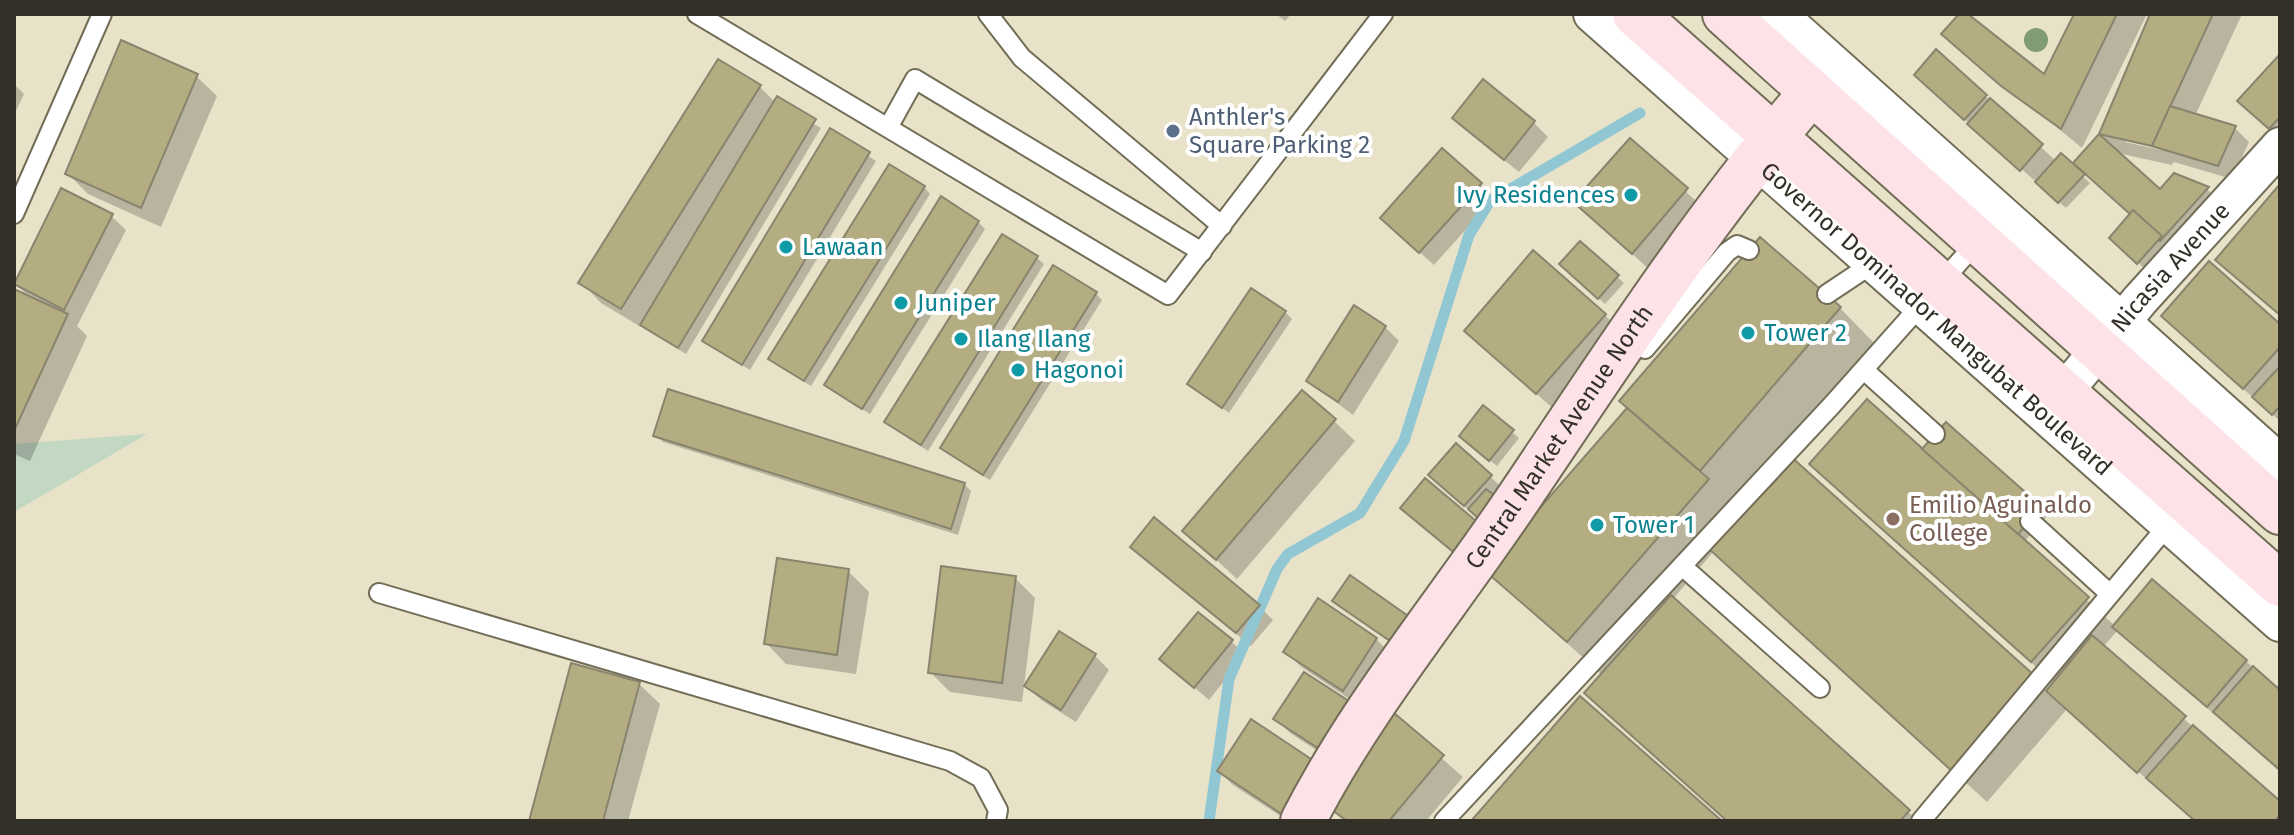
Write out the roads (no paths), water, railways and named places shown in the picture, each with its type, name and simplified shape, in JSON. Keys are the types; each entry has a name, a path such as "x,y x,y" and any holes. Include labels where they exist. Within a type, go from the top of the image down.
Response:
{"main road":[{"name":"Governor Dominador Mangubat Boulevard","path":"1635,14 1766,146 1932,294 2064,392 2178,513 2280,584"},
{"path":"1725,14 1824,79 1977,242 2110,336 2280,512"},
{"name":"Central Market Avenue North","path":"1303,821 1335,759 1643,349 1766,146 1824,79"}],"street":[{"name":"Governor Dominador Mangubat Boulevard","path":"1592,14 1766,146 1875,262 1932,294 2178,513 2280,623"},
{"path":"1778,14 1824,79 2110,336 2280,463"},
{"name":"Nicasia Avenue","path":"2064,392 2280,146"}],"lane":[{"path":"14,213 102,14"},
{"path":"697,14 1168,295 1383,14"},
{"path":"988,14 1022,58 1222,226"},
{"path":"889,126 915,79 1202,252"},
{"path":"1444,821 1864,370 1977,242"},
{"path":"1643,349 1727,252 1737,245 1749,250"},
{"path":"1827,294 1875,262"},
{"path":"1864,370 1935,434"},
{"path":"1921,821 2178,513"},
{"path":"2030,521 2110,594"},
{"path":"1682,566 1820,688"},
{"path":"379,593 950,761 981,778 998,810 996,821"}],"waterway":[{"path":"1209,821 1229,679 1277,569 1288,554 1360,513 1404,441 1469,235 1490,201 1640,113"}],"place":[{"name":"Anthler's Square Parking 2","path":"1173,131"},
{"name":"Ivy Residences","path":"1631,195"},
{"name":"Lawaan","path":"786,247"},
{"name":"Juniper","path":"901,303"},
{"name":"Tower 2","path":"1748,333"},
{"name":"Ilang Ilang","path":"961,339"},
{"name":"Hagonoi","path":"1018,370"},
{"name":"Emilio Aguinaldo College","path":"1893,519"},
{"name":"Tower 1","path":"1597,525"}]}
